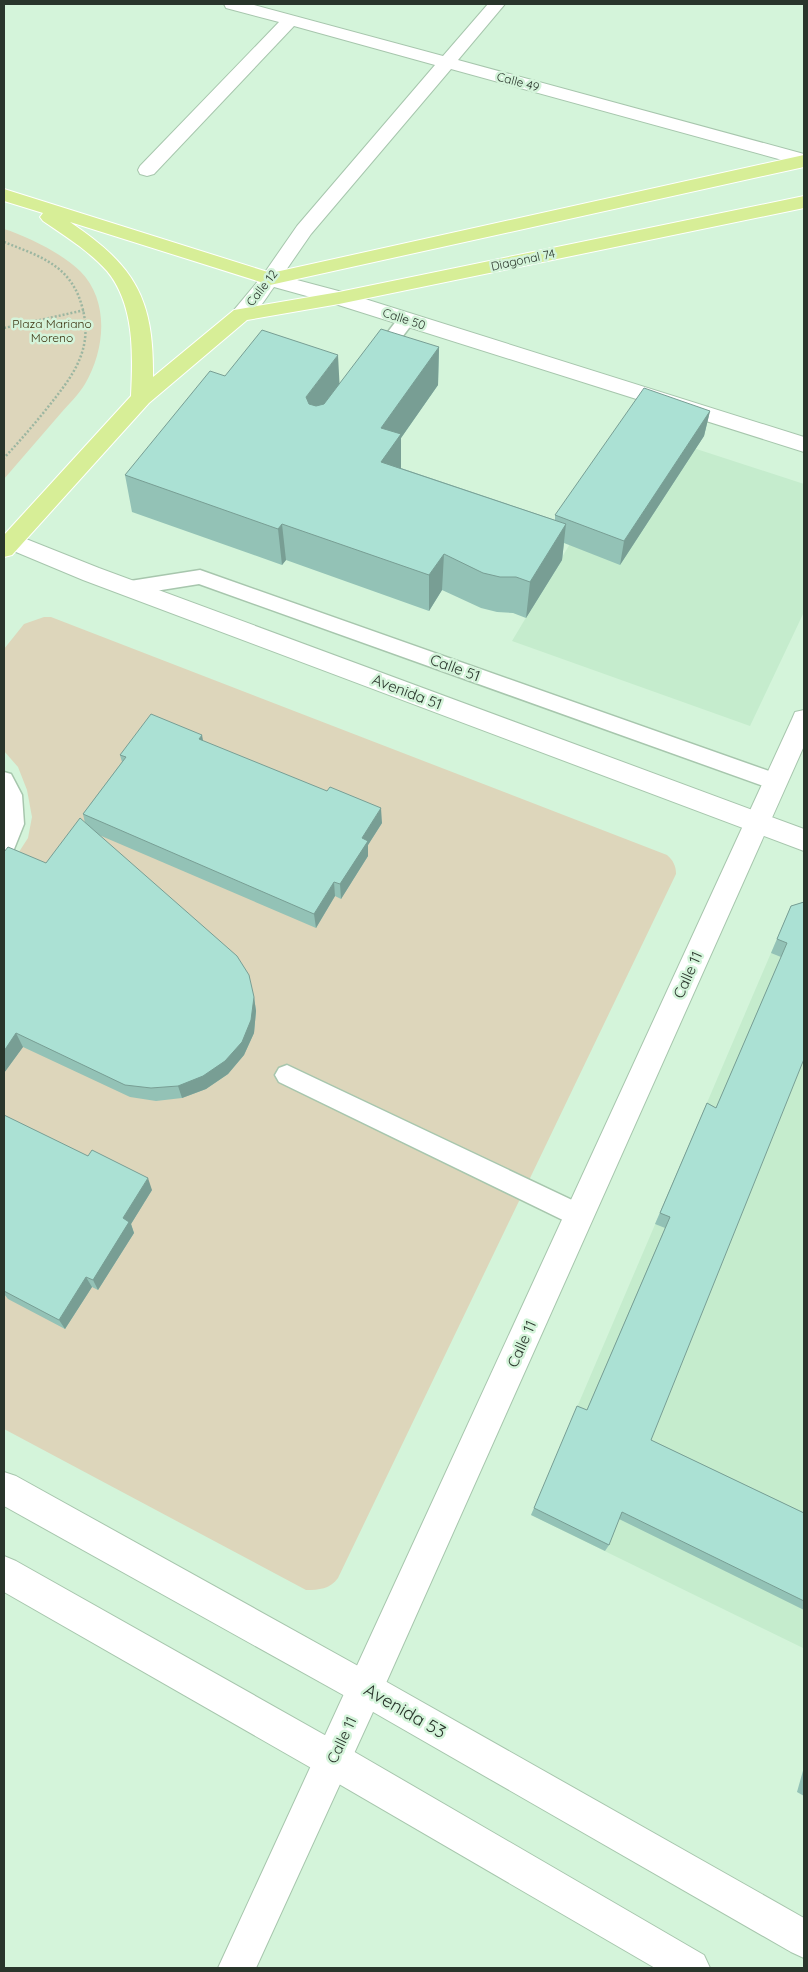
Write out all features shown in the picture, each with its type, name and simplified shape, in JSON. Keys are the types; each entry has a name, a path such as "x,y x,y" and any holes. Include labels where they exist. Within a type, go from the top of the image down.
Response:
{"main road":[{"path":"270,278 804,161"},
{"name":"Calle 50","path":"4,195 270,278"},
{"name":"Diagonal 74","path":"241,315 339,298 804,202"},
{"path":"32,204 89,245 113,266 128,287 138,314 144,346 142,398"},
{"name":"Calle 12","path":"8,545 142,398 241,315"}],"street":[{"name":"Calle 49","path":"232,4 804,161"},
{"name":"Calle 12","path":"241,315 304,230 497,4"},
{"path":"147,170 290,20"},
{"name":"Calle 50","path":"270,278 339,298 804,445"},
{"name":"Avenida 51","path":"8,545 130,588 804,840"},
{"name":"Calle 11","path":"237,1968 366,1689 804,719"},
{"name":"Avenida 53","path":"4,1488 366,1689 804,1939"},
{"path":"4,1573 333,1760 691,1968"}],"lane":[{"path":"371,367 406,320"},
{"name":"Calle 51","path":"130,588 200,577 776,782"},
{"path":"4,780 12,795 13,824 4,848"},
{"path":"287,1075 580,1216"}],"path":[{"path":"4,242 48,262 61,271 80,296 85,310 84,342 80,359 69,382 4,458"},
{"path":"4,328 85,310"}],"shaded area":[{"path":"638,430 804,484 804,612 750,726 512,641"},
{"path":"804,914 803,1648 531,1515 785,920"}],"green space":[{"name":"Plaza Mariano Moreno","path":"4,229 44,246 64,258 80,271 90,283 96,297 100,311 101,326 97,356 85,384 4,479"},
{"path":"44,617 51,617 667,855 675,866 676,874 338,1578 331,1585 324,1588 306,1590 4,1429 4,875 28,838 32,817 27,790 18,767 4,751 4,649 24,624"}],"building":[{"path":"381,329 439,347 381,428 401,434 381,462 566,524 530,582 516,577 500,577 483,573 444,554 429,575 282,524 278,529 125,475 210,371 225,376 262,330 338,355 306,397 309,404 316,406 324,404"},
{"path":"644,388 710,411 624,541 555,515"},
{"path":"151,714 202,735 199,739 327,791 330,787 381,808 362,838 368,841 340,884 334,882 314,914 83,814 126,757 120,755"},
{"path":"80,818 237,956 249,975 254,997 251,1020 242,1042 225,1061 203,1076 178,1086 151,1088 125,1085 16,1033 4,1051 4,852 8,847 46,863"},
{"path":"804,902 804,1059 651,1440 804,1513 804,1601 622,1512 609,1545 534,1508 577,1406 587,1410 670,1217 660,1213 707,1103 716,1108 787,943 777,939 791,906"},
{"path":"4,1115 88,1156 92,1150 148,1178 123,1218 129,1222 93,1280 86,1277 59,1320 4,1291"}]}
